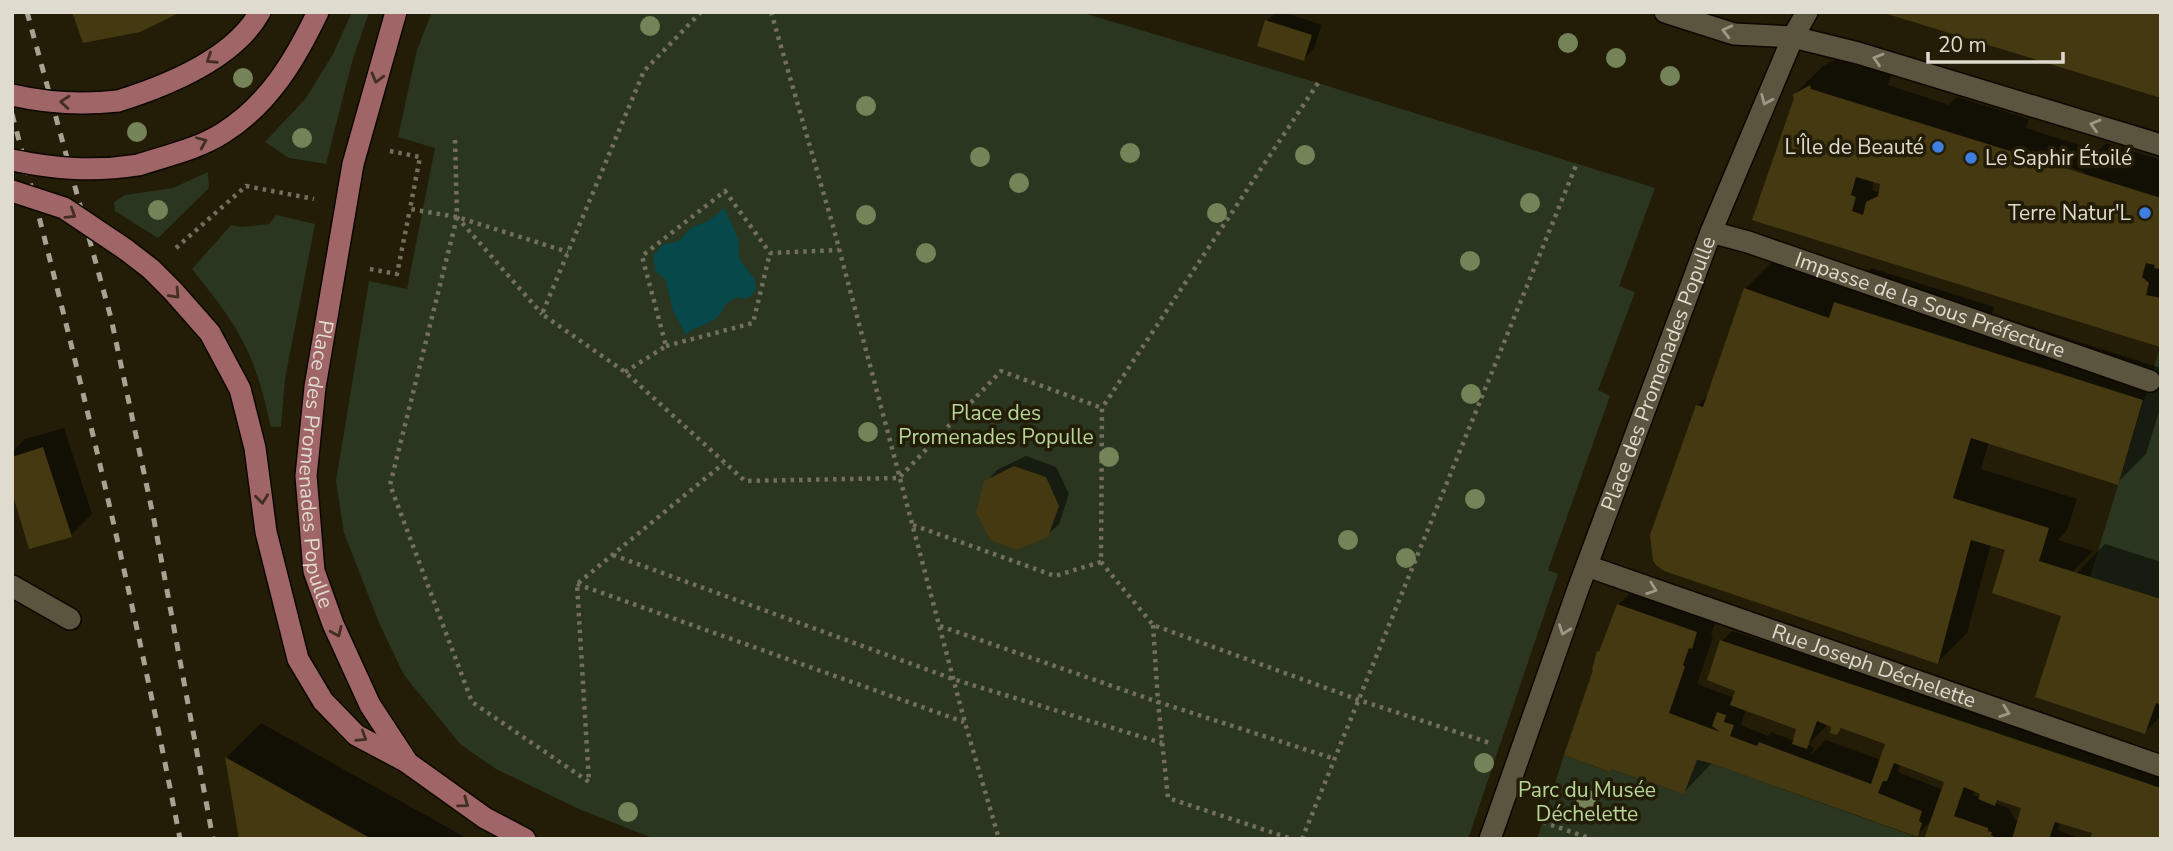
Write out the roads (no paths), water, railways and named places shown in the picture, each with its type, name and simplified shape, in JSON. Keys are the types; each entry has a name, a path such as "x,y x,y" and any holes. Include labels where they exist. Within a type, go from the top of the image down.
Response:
{"main road":[{"path":"12,95 88,104 118,101 150,91 193,71 224,51 252,25 260,12"},
{"path":"12,160 41,166 105,170 138,165 221,134 250,113 296,58 318,12"},
{"name":"Place des Promenades Populle","path":"396,12 353,164 315,387 306,476 314,571 332,624 370,705 408,763 485,818 526,839"},
{"path":"12,191 64,208 125,249 151,270 210,333 240,389 255,448 266,533 298,659 323,701 356,735 408,763"}],"street":[{"path":"1665,12 1734,34 1793,37 1858,53 2161,145"},
{"name":"Place des Promenades Populle","path":"1490,839 1587,566 1711,232 1793,37 1807,12"},
{"name":"Impasse de la Sous Préfecture","path":"1711,232 1748,242 2150,381"},
{"name":"Rue Joseph Déchelette","path":"1587,566 2161,766"},
{"path":"12,586 70,619"}],"water":[{"path":"724,208 737,236 739,257 756,283 756,289 745,299 738,297 729,302 713,320 686,335 673,311 666,280 656,272 653,256 662,245 679,241 691,228 710,220"}],"railway":[{"path":"27,12 111,318 154,520 213,839"},
{"path":"12,114 102,475 180,839"}],"place":[{"name":"L'Île de Beauté","path":"1938,147"},
{"name":"Le Saphir Étoilé","path":"1971,158"},
{"name":"Terre Natur'L","path":"2145,213"}],"park label":[{"name":"Parc du Musée Déchelette","path":"1587,802"}]}
